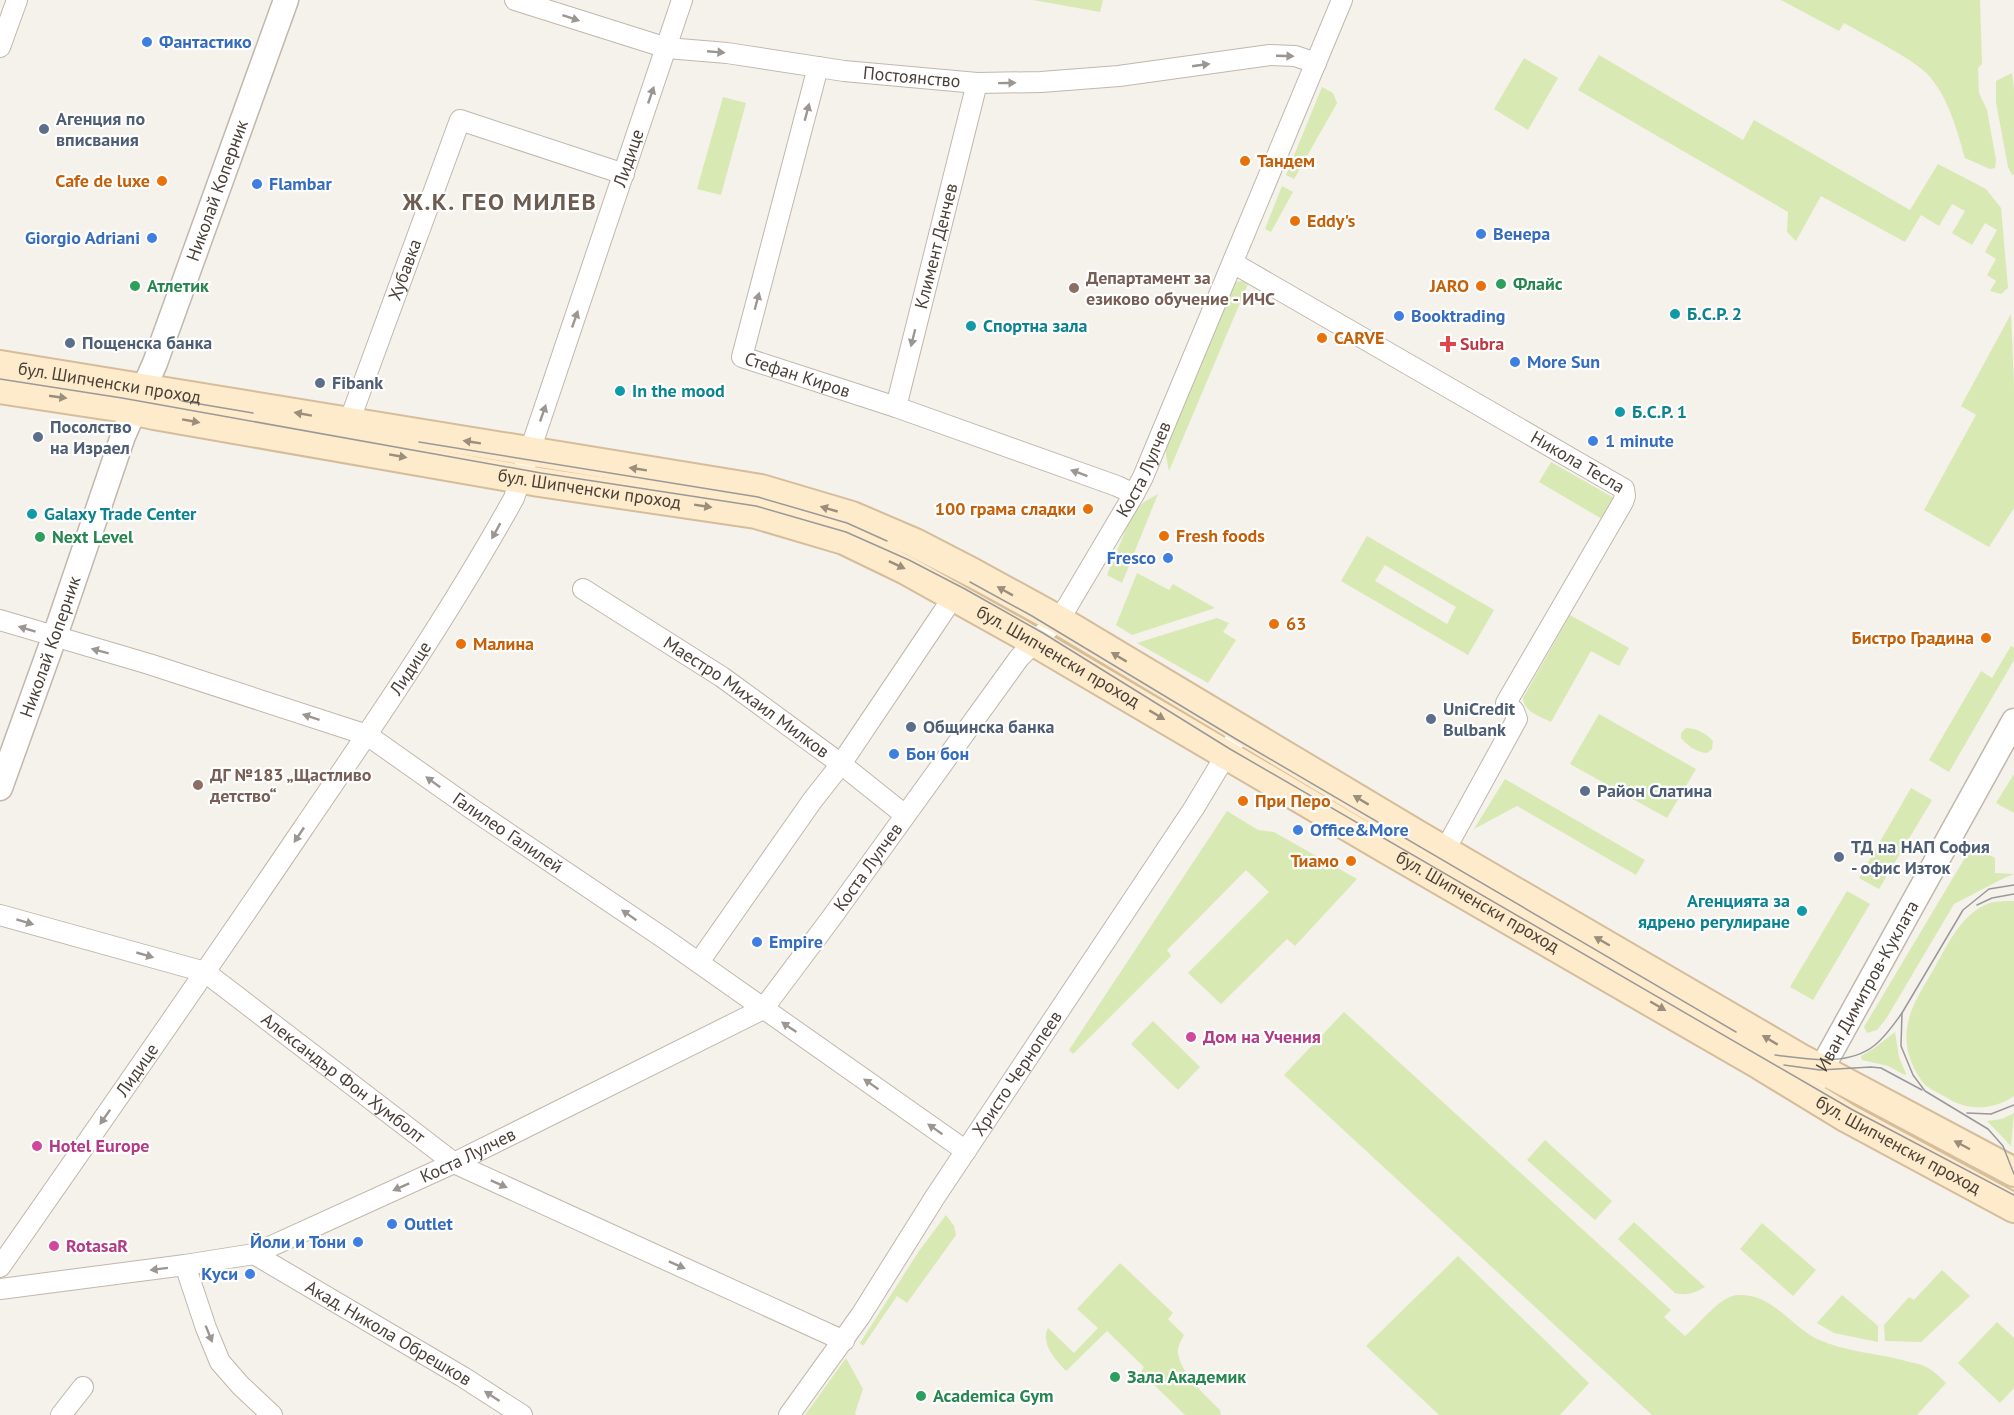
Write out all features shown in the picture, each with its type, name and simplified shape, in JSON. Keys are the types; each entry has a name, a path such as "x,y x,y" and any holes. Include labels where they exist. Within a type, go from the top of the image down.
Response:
{"main road":[{"name":"бул. Шипченски проход","path":"0,365 138,399 345,434 530,452 761,489 852,516 915,543 1057,619 1445,850 1814,1082 1847,1118 2014,1208"},
{"name":"бул. Шипченски проход","path":"0,389 138,399"},
{"name":"бул. Шипченски проход","path":"345,434 520,478 756,514 844,540 906,570 1226,756 1814,1082 2014,1172"}],"street":[{"path":"0,47 16,0"},
{"name":"Николай Коперник","path":"0,788 138,399 155,363 286,0"},
{"name":"Постоянство","path":"515,0 667,48 727,53 818,67 977,83 1041,82 1119,76 1270,55 1295,56 1316,63"},
{"name":"Лидице","path":"0,1267 367,735 478,562 514,498 682,0"},
{"name":"Коста Лулчев","path":"0,1289 254,1254 454,1163 763,1009 1019,658 1057,619 1074,596 1134,494 1342,0"},
{"name":"Стефан Киров","path":"818,67 742,357 896,407 1134,494"},
{"name":"Климент Денчев","path":"896,407 977,83"},
{"name":"Хубавка","path":"345,434 460,120 624,174"},
{"name":"Никола Тесла","path":"1233,263 1624,489 1623,502 1506,703 1514,711 1517,719 1445,850"},
{"name":"Маестро Михаил Милков","path":"583,589 708,667 905,814"},
{"path":"699,962 812,801 841,764 954,597"},
{"name":"Галилео Галилей","path":"0,620 149,664 367,735 699,962 966,1151"},
{"name":"Иван Димитров-Куклата","path":"1814,1082 2014,721"},
{"name":"Христо Чернопеев","path":"789,1415 844,1341 966,1151 1194,808 1241,730"},
{"name":"Александър Фон Хумболт","path":"0,915 205,972 454,1163 844,1341"},
{"name":"Акад. Никола Обрешков","path":"254,1254 463,1377 522,1415"},
{"path":"185,1265 220,1362 241,1386 272,1415"},
{"path":"61,1415 83,1387"}],"green space":[{"path":"1033,0 1103,0 1100,12"},
{"path":"1781,0 1980,0 1982,64 1978,68 1979,93 1987,110 1996,160 1995,168 1990,169 1965,158 1947,105 1937,86 1923,70 1902,55 1844,23 1839,31"},
{"path":"1599,55 1743,140 1754,120 1910,210 1938,164 1986,189 2001,208 2008,288 2001,294 1990,291 1996,281 1987,275 1996,259 1985,252 1997,230 1985,223 1972,245 1952,233 1965,211 1952,204 1939,226 1921,215 1905,242 1821,196 1796,241 1787,232 1788,212 1578,90"},
{"path":"1524,58 1558,78 1528,130 1494,109"},
{"path":"2012,73 2014,174 2012,175 2008,167 1996,102 1996,81"},
{"path":"1322,87 1333,93 1337,103 1294,179 1286,175"},
{"path":"723,97 746,103 721,195 697,189"},
{"path":"1282,186 1293,192 1271,232 1265,229"},
{"path":"1242,281 1248,284 1169,471 1166,440 1229,287"},
{"path":"2011,314 2014,386 2014,508 1989,547 1924,510 1976,415 1961,406"},
{"path":"1551,462 1614,498 1602,519 1539,482"},
{"path":"1158,494 1122,583 1107,575 1134,510"},
{"path":"1367,536 1494,610 1468,655 1341,581","holes":["1385,565 1456,607 1447,624 1375,581"]},
{"path":"1137,573 1169,590 1173,584 1215,608 1132,635 1116,625"},
{"path":"1570,615 1629,648 1619,666 1591,651 1551,722 1529,710 1523,698"},
{"path":"1217,618 1229,623 1223,632 1236,640 1208,683 1137,643"},
{"path":"2011,646 2014,648 2014,660 1949,772 1929,760 1981,671 1992,678"},
{"path":"1599,714 1696,769 1667,818 1570,764"},
{"path":"1686,728 1697,730 1708,736 1713,741 1712,749 1707,753 1689,746 1681,738 1681,733"},
{"path":"2014,774 2014,813 1996,803"},
{"path":"1505,779 1645,860 1636,875 1517,806 1474,829"},
{"path":"1911,788 1932,800 1879,889 1859,878"},
{"path":"1227,811 1258,830 1274,832 1357,879 1295,946 1287,939 1221,1004 1188,973 1269,892 1246,870 1167,950 1171,956 1073,1054 1069,1050"},
{"path":"1972,846 1995,858 1995,873 2014,874 1954,904 1886,1019 1877,1030 1867,1033 1864,1027"},
{"path":"1847,891 1870,904 1813,1000 1790,987"},
{"path":"2014,901 2014,1096 1990,1106 1965,1106 1931,1089 1919,1078 1908,1052 1906,1040 1909,1018 1923,987 1950,940 1970,915 1987,904"},
{"path":"1344,1012 1671,1310 1664,1317 1685,1336 1710,1311 1725,1300 1732,1296 1751,1296 1762,1299 1817,1339 1850,1350 1895,1358 1926,1367 1946,1383 1917,1415 1652,1415 1284,1075"},
{"path":"1153,1021 1200,1067 1178,1090 1131,1044"},
{"path":"1895,1032 1905,1075 1888,1066 1862,1060 1861,1056"},
{"path":"2014,1113 2011,1146 1987,1121 2002,1119"},
{"path":"1545,1140 1612,1201 1595,1220 1527,1160"},
{"path":"946,1215 954,1226 956,1235 907,1303 897,1296 863,1346 860,1343 919,1251"},
{"path":"1634,1222 1705,1287 1690,1293 1675,1293 1618,1239"},
{"path":"1762,1223 1816,1270 1793,1296 1740,1249"},
{"path":"1458,1256 1589,1383 1560,1415 1439,1415 1366,1346"},
{"path":"1120,1263 1173,1313 1168,1319 1184,1335 1178,1348 1180,1361 1189,1377 1220,1410 1221,1415 1185,1415 1141,1372 1144,1367 1107,1331 1066,1371 1054,1357 1046,1340 1048,1328 1074,1353 1098,1328 1077,1309"},
{"path":"1942,1270 1970,1296 1921,1342 1885,1341 1884,1325 1909,1297 1914,1300"},
{"path":"1842,1295 1878,1326 1878,1342 1834,1333 1817,1323"},
{"path":"1997,1322 2014,1338 2014,1388 2000,1403 1958,1363"},
{"path":"846,1358 863,1389 856,1415 805,1415"}],"tram line":[{"path":"0,379 122,398 541,473 756,506 846,532 909,560 1043,633 1230,749 1851,1109 2014,1195"},
{"path":"182,401 253,413"},
{"path":"419,442 758,497 847,523 887,541"},
{"path":"970,582 1032,616 1236,739 1736,1032"},
{"path":"2014,885 1989,889 1963,910 1902,1013 1901,1046 1913,1075 1925,1091 1988,1129 2003,1146 2014,1174"},
{"path":"1977,905 1992,898 2014,894"},
{"path":"1775,1055 1826,1060 1852,1056 1875,1045 1902,1013"},
{"path":"1784,1065 1820,1070 1881,1068 1922,1090"},
{"path":"1967,1113 1991,1114 2014,1105"}],"place":[{"name":"Фантастико","path":"147,42"},
{"name":"Агенция по вписвания","path":"44,129"},
{"name":"Тандем","path":"1245,161"},
{"name":"Cafe de luxe","path":"162,181"},
{"name":"Flambar","path":"257,184"},
{"name":"Eddy's","path":"1295,221"},
{"name":"Венера","path":"1481,234"},
{"name":"Giorgio Adriani","path":"152,238"},
{"name":"Флайс","path":"1501,284"},
{"name":"Атлетик","path":"135,286"},
{"name":"JARO","path":"1481,286"},
{"name":"Департамент за езиково обучение - ИЧС","path":"1074,288"},
{"name":"Б.С.Р. 2","path":"1675,314"},
{"name":"Booktrading","path":"1399,316"},
{"name":"Спортна зала","path":"971,326"},
{"name":"CARVE","path":"1322,338"},
{"name":"Пощенска банка","path":"70,343"},
{"name":"Subra","path":"1448,344"},
{"name":"More Sun","path":"1515,362"},
{"name":"Fibank","path":"320,383"},
{"name":"In the mood","path":"620,391"},
{"name":"Б.С.Р. 1","path":"1620,412"},
{"name":"Посолство на Израел","path":"38,437"},
{"name":"1 minute","path":"1593,441"},
{"name":"100 грама сладки","path":"1088,509"},
{"name":"Galaxy Trade Center","path":"32,514"},
{"name":"Fresh foods","path":"1164,536"},
{"name":"Next Level","path":"40,537"},
{"name":"Fresco","path":"1168,558"},
{"name":"63","path":"1274,624"},
{"name":"Бистро Градина","path":"1986,638"},
{"name":"Малина","path":"461,644"},
{"name":"UniCredit Bulbank","path":"1431,719"},
{"name":"Общинска банка","path":"911,727"},
{"name":"Бон бон","path":"894,754"},
{"name":"ДГ №183 „Щастливо детство“","path":"198,785"},
{"name":"Район Слатина","path":"1585,791"},
{"name":"При Перо","path":"1243,801"},
{"name":"Office&More","path":"1298,830"},
{"name":"ТД на НАП София - офис Изток","path":"1839,857"},
{"name":"Тиамо","path":"1351,861"},
{"name":"Агенцията за ядрено регулиране","path":"1802,911"},
{"name":"Empire","path":"757,942"},
{"name":"Дом на Учения","path":"1191,1037"},
{"name":"Hotel Europe","path":"37,1146"},
{"name":"Outlet","path":"392,1224"},
{"name":"Йоли и Тони","path":"358,1242"},
{"name":"RotasaR","path":"54,1246"},
{"name":"Куси","path":"250,1274"},
{"name":"Зала Академик","path":"1115,1377"},
{"name":"Academica Gym","path":"921,1396"}],"district":[{"name":"Ж.К. ГЕО МИЛЕВ","path":"500,202"}]}
